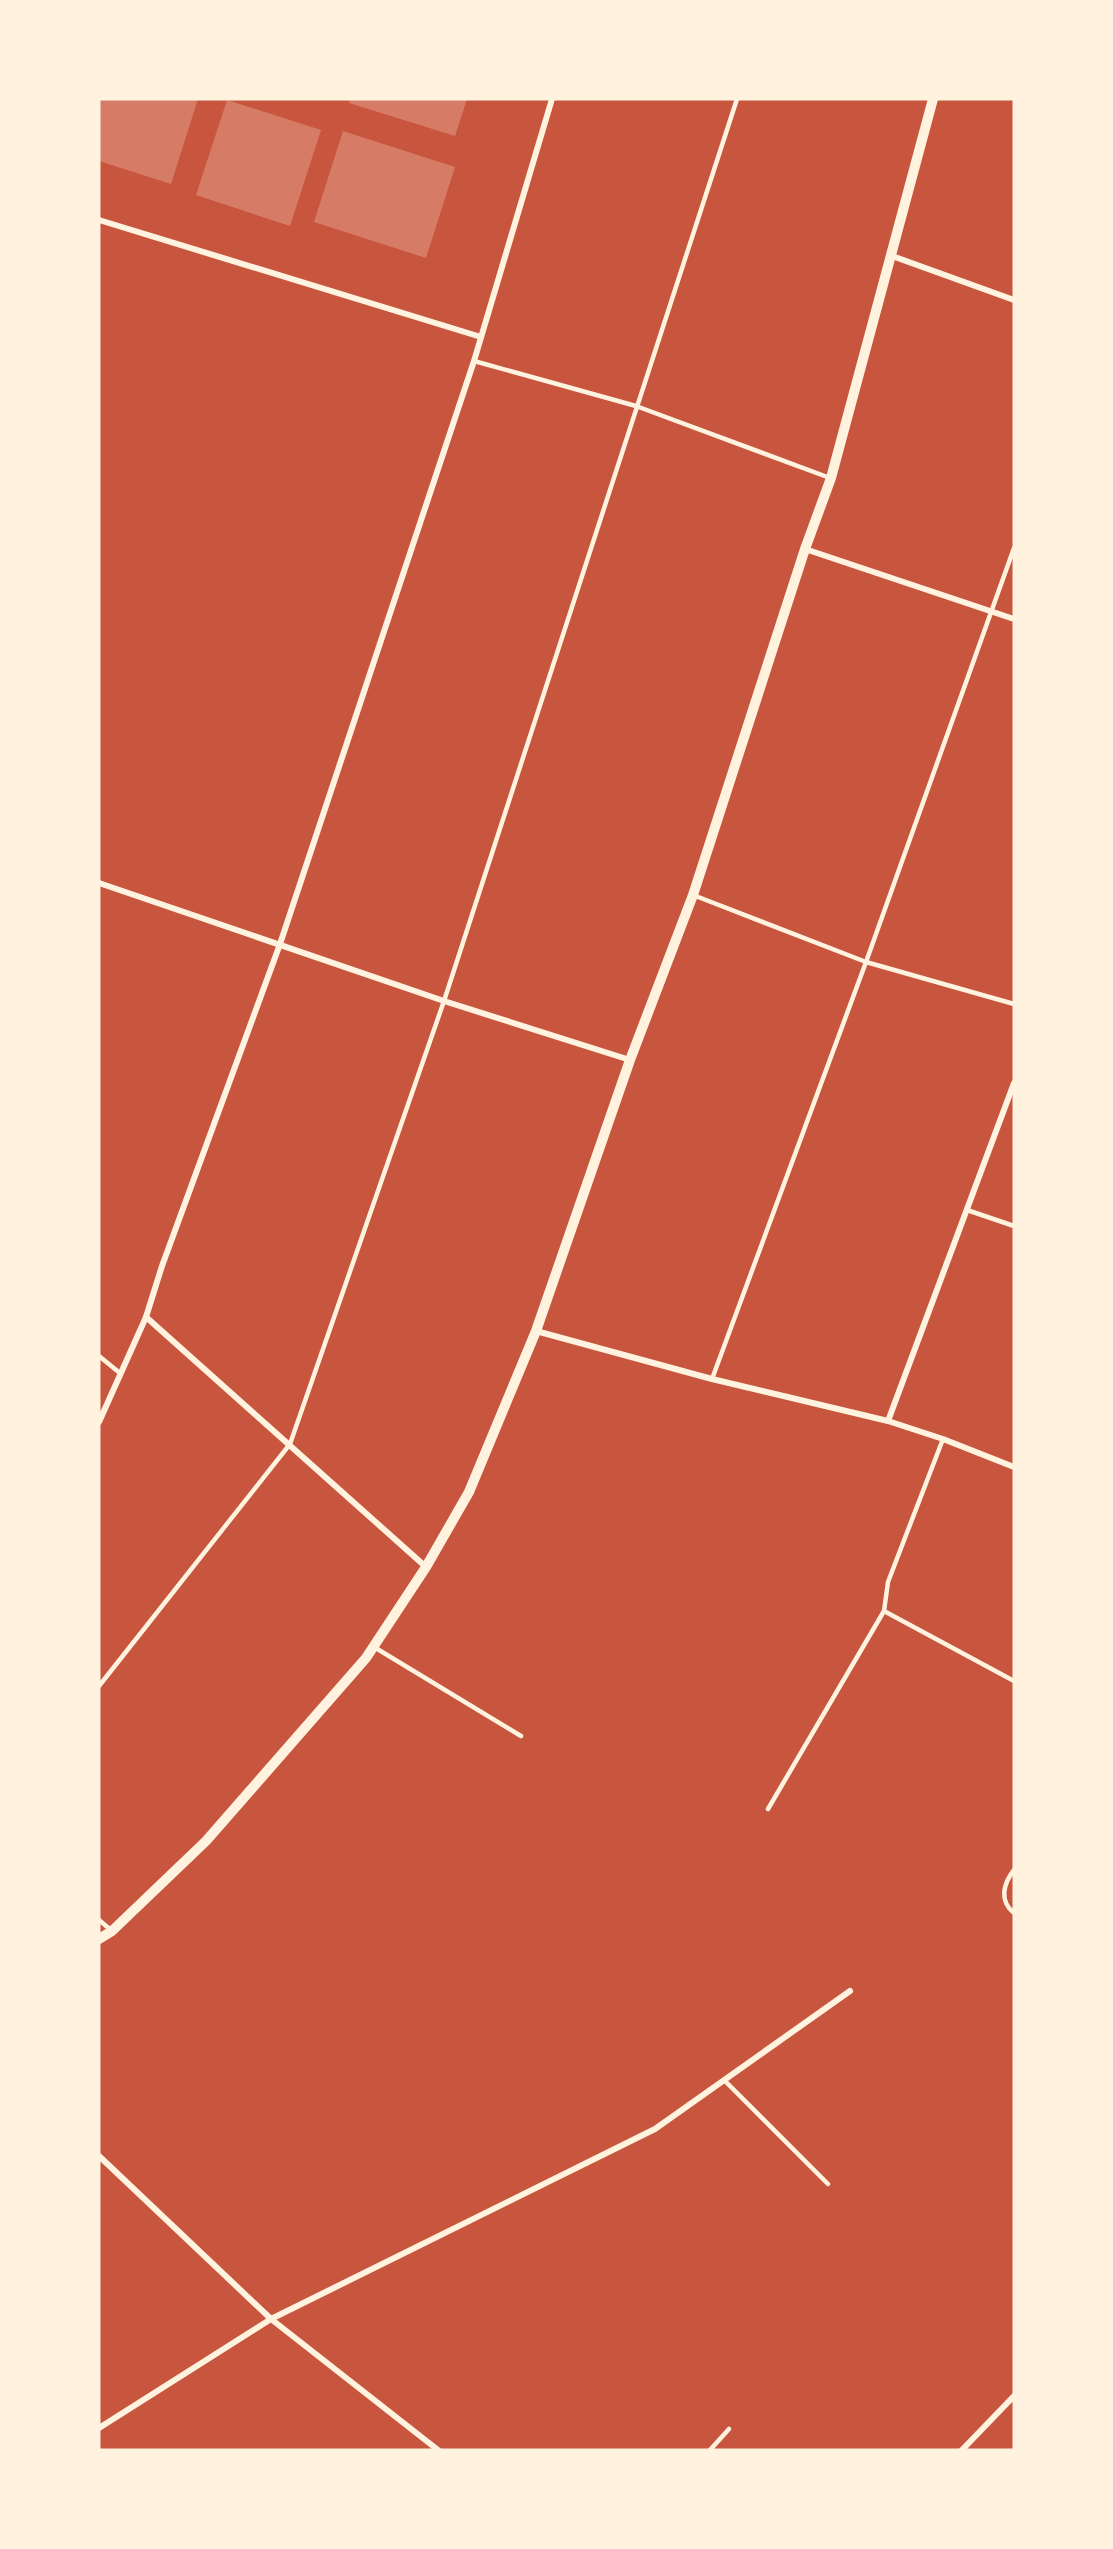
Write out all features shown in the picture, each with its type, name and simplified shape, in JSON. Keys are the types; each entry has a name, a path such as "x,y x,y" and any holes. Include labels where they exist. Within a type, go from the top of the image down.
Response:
{"street":[{"path":"99,1422 146,1317 162,1266 280,944 474,361 552,99"},
{"path":"99,1939 112,1931 206,1840 374,1647 426,1568 469,1492 536,1331 630,1060 693,895 805,549 831,478 892,256 931,100"},
{"path":"99,220 481,337"},
{"path":"892,256 1014,300"},
{"path":"805,549 1014,618"},
{"path":"99,883 444,1001 630,1060"},
{"path":"888,1421 1014,1083"},
{"path":"146,1317 426,1568"},
{"path":"536,1331 712,1378 888,1421 944,1439 1014,1467"},
{"path":"99,2428 272,2319 655,2129 850,1991"},
{"path":"99,2156 272,2319 438,2450"},
{"path":"962,2450 1014,2396"}],"lane":[{"path":"99,1686 290,1444 444,1001 737,99"},
{"path":"474,361 636,406 831,478"},
{"path":"712,1378 866,962 1014,548"},
{"path":"693,895 866,962 1014,1004"},
{"path":"967,1210 1014,1226"},
{"path":"99,1356 121,1374"},
{"path":"768,1809 884,1611 888,1582 944,1439"},
{"path":"884,1611 1014,1681"},
{"path":"374,1647 521,1736"},
{"path":"1014,1870 1007,1879 1003,1893 1007,1907 1014,1913"},
{"path":"99,1920 112,1931"},
{"path":"724,2080 828,2184"},
{"path":"710,2450 729,2429"}],"building":[{"path":"99,99 198,99 171,184 99,161"},
{"path":"350,99 467,99 455,136 349,103"},
{"path":"227,100 321,130 290,226 196,195"},
{"path":"343,131 455,167 426,258 314,222"}]}
